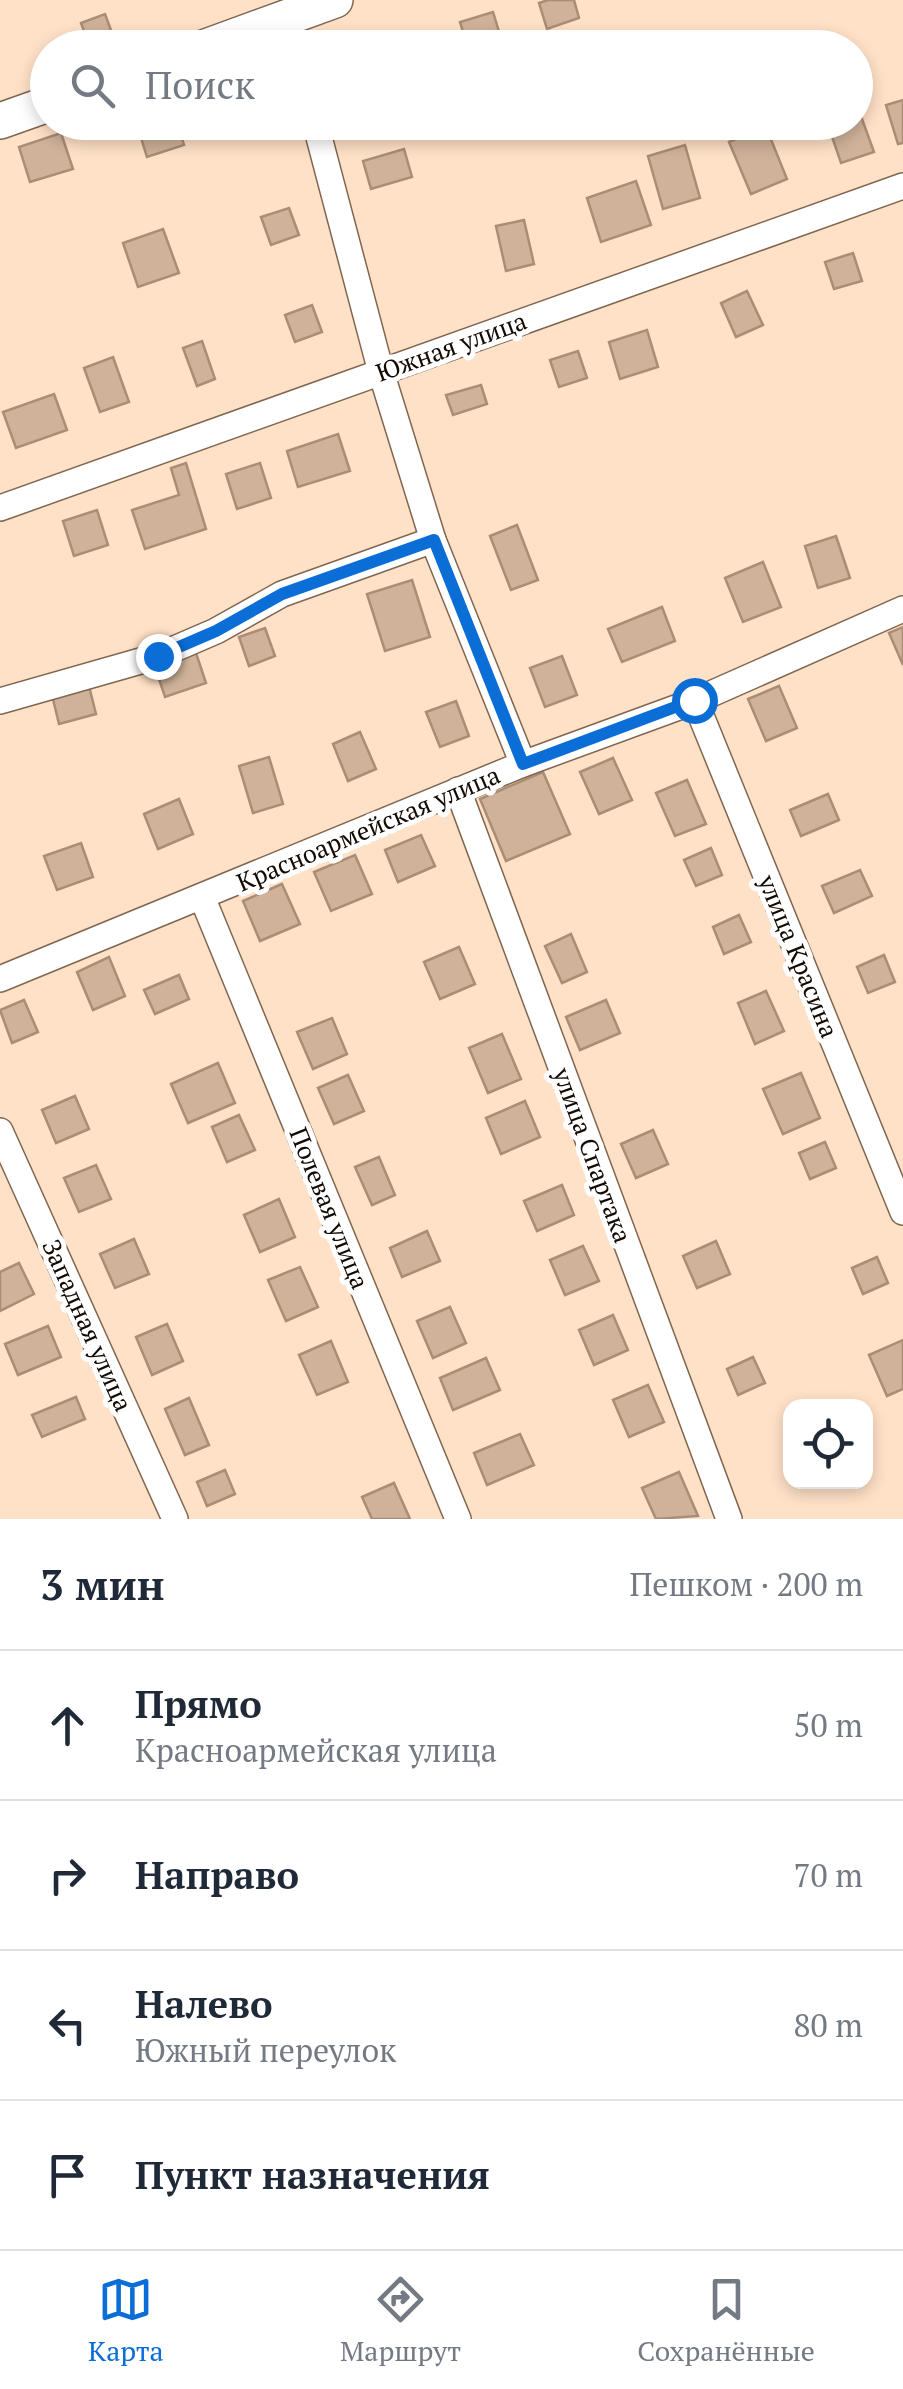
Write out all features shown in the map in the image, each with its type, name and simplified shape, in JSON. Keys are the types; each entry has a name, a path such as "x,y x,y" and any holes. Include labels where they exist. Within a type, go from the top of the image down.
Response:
{"main road":[{"path":"294,30 335,0"},
{"path":"0,121 30,110"}],"street":[{"path":"320,140 380,372 434,540 523,764"},
{"name":"Южная улица","path":"0,508 903,186"},
{"path":"0,700 158,656 216,631 282,594 434,540"},
{"name":"Красноармейская улица","path":"0,979 458,790 694,700 903,609"},
{"name":"улица Красина","path":"694,700 903,1212"},
{"name":"улица Спартака","path":"458,790 728,1519"},
{"name":"Полевая улица","path":"202,897 458,1519"},
{"name":"Западная улица","path":"0,1131 175,1519"}],"building":[{"path":"574,0 579,18 547,29 539,3"},
{"path":"493,12 498,30 462,30 460,22"},
{"path":"105,14 111,30 84,30 81,23"},
{"path":"903,100 903,143 898,144 886,105"},
{"path":"40,140 63,140 73,169 30,182 19,147"},
{"path":"142,140 182,140 184,145 147,157"},
{"path":"771,140 787,179 751,194 729,142"},
{"path":"833,140 870,140 874,152 841,163"},
{"path":"685,145 700,198 663,209 648,156"},
{"path":"404,149 412,177 371,189 363,161"},
{"path":"636,181 651,225 601,242 587,198"},
{"path":"289,208 299,235 271,245 261,217"},
{"path":"524,220 534,264 506,271 496,226"},
{"path":"163,229 179,273 138,287 123,243"},
{"path":"853,253 862,281 834,289 825,262"},
{"path":"747,291 763,325 736,337 721,303"},
{"path":"312,305 322,332 295,342 285,315"},
{"path":"647,330 658,367 620,379 609,342"},
{"path":"202,341 215,379 197,386 183,348"},
{"path":"578,351 587,378 559,387 550,360"},
{"path":"113,357 129,402 100,412 84,368"},
{"path":"481,385 487,404 453,415 446,395"},
{"path":"54,394 67,430 16,448 3,412"},
{"path":"338,434 350,471 298,487 287,451"},
{"path":"186,463 206,529 145,549 132,510 179,495 171,468"},
{"path":"260,463 271,498 237,509 226,474"},
{"path":"97,510 108,545 74,556 63,521"},
{"path":"517,525 538,580 511,590 490,536"},
{"path":"836,536 850,578 818,588 805,546"},
{"path":"763,562 781,607 743,622 725,578"},
{"path":"412,580 430,637 385,651 367,594"},
{"path":"662,607 675,641 622,662 608,629"},
{"path":"903,627 903,665 889,633"},
{"path":"265,628 275,656 249,666 239,637"},
{"path":"196,653 206,683 165,697 155,667"},
{"path":"562,656 577,695 545,707 530,668"},
{"path":"89,686 96,714 59,724 52,695"},
{"path":"779,686 797,728 766,741 748,699"},
{"path":"456,701 469,736 440,747 426,712"},
{"path":"360,732 376,769 348,781 333,744"},
{"path":"269,757 283,804 253,813 239,766"},
{"path":"613,758 632,800 599,814 580,772"},
{"path":"543,772 570,834 506,861 480,799"},
{"path":"687,780 706,824 675,836 656,793"},
{"path":"828,794 839,820 801,836 790,810"},
{"path":"179,799 193,834 158,849 144,814"},
{"path":"421,835 435,866 398,882 385,850"},
{"path":"81,843 93,877 57,890 44,856"},
{"path":"711,848 722,875 696,886 684,860"},
{"path":"355,855 372,894 331,911 314,872"},
{"path":"860,870 872,896 834,913 822,886"},
{"path":"282,884 300,924 260,941 243,901"},
{"path":"739,915 751,942 724,954 713,927"},
{"path":"571,934 587,972 562,983 545,946"},
{"path":"459,947 475,984 440,999 424,962"},
{"path":"884,955 895,982 868,993 857,967"},
{"path":"109,957 125,996 93,1010 77,972"},
{"path":"179,975 189,999 155,1014 144,990"},
{"path":"766,991 784,1031 755,1044 738,1003"},
{"path":"24,1000 38,1032 12,1043 0,1010"},
{"path":"606,1000 620,1033 580,1050 566,1017"},
{"path":"332,1018 347,1054 313,1069 297,1032"},
{"path":"502,1034 521,1079 488,1093 469,1048"},
{"path":"218,1063 235,1103 188,1123 171,1084"},
{"path":"801,1073 820,1118 783,1134 763,1089"},
{"path":"348,1075 364,1111 334,1124 318,1088"},
{"path":"75,1096 89,1129 56,1143 42,1110"},
{"path":"525,1101 540,1137 501,1154 486,1118"},
{"path":"239,1115 255,1150 227,1162 212,1127"},
{"path":"653,1130 668,1164 636,1178 621,1144"},
{"path":"825,1142 836,1168 810,1179 799,1153"},
{"path":"379,1157 395,1195 372,1205 355,1167"},
{"path":"96,1165 111,1199 79,1212 64,1178"},
{"path":"562,1185 574,1215 537,1231 524,1201"},
{"path":"279,1199 295,1237 260,1252 244,1215"},
{"path":"427,1231 440,1261 402,1277 390,1248"},
{"path":"134,1239 149,1274 115,1288 100,1254"},
{"path":"716,1241 730,1274 697,1288 683,1256"},
{"path":"583,1246 599,1281 565,1295 550,1260"},
{"path":"877,1257 888,1283 863,1294 852,1268"},
{"path":"19,1263 34,1294 0,1311 0,1272"},
{"path":"300,1267 318,1307 286,1321 268,1280"},
{"path":"450,1307 466,1343 433,1358 417,1321"},
{"path":"613,1315 628,1350 594,1365 579,1330"},
{"path":"167,1324 183,1361 152,1375 136,1337"},
{"path":"48,1326 61,1357 18,1375 5,1344"},
{"path":"903,1340 903,1389 887,1396 869,1355"},
{"path":"331,1341 348,1382 317,1395 299,1355"},
{"path":"753,1357 765,1383 738,1395 727,1369"},
{"path":"486,1358 500,1390 453,1410 440,1378"},
{"path":"648,1385 664,1422 629,1437 613,1400"},
{"path":"76,1397 85,1419 42,1437 32,1415"},
{"path":"189,1398 209,1445 185,1455 165,1409"},
{"path":"520,1434 534,1465 487,1485 474,1453"},
{"path":"225,1470 235,1494 207,1506 197,1482"},
{"path":"679,1472 698,1516 656,1519 642,1488"},
{"path":"394,1483 410,1519 372,1519 362,1497"}],"route":[{"path":"158,656 248,615 282,594 434,540 523,764 694,700"}]}
